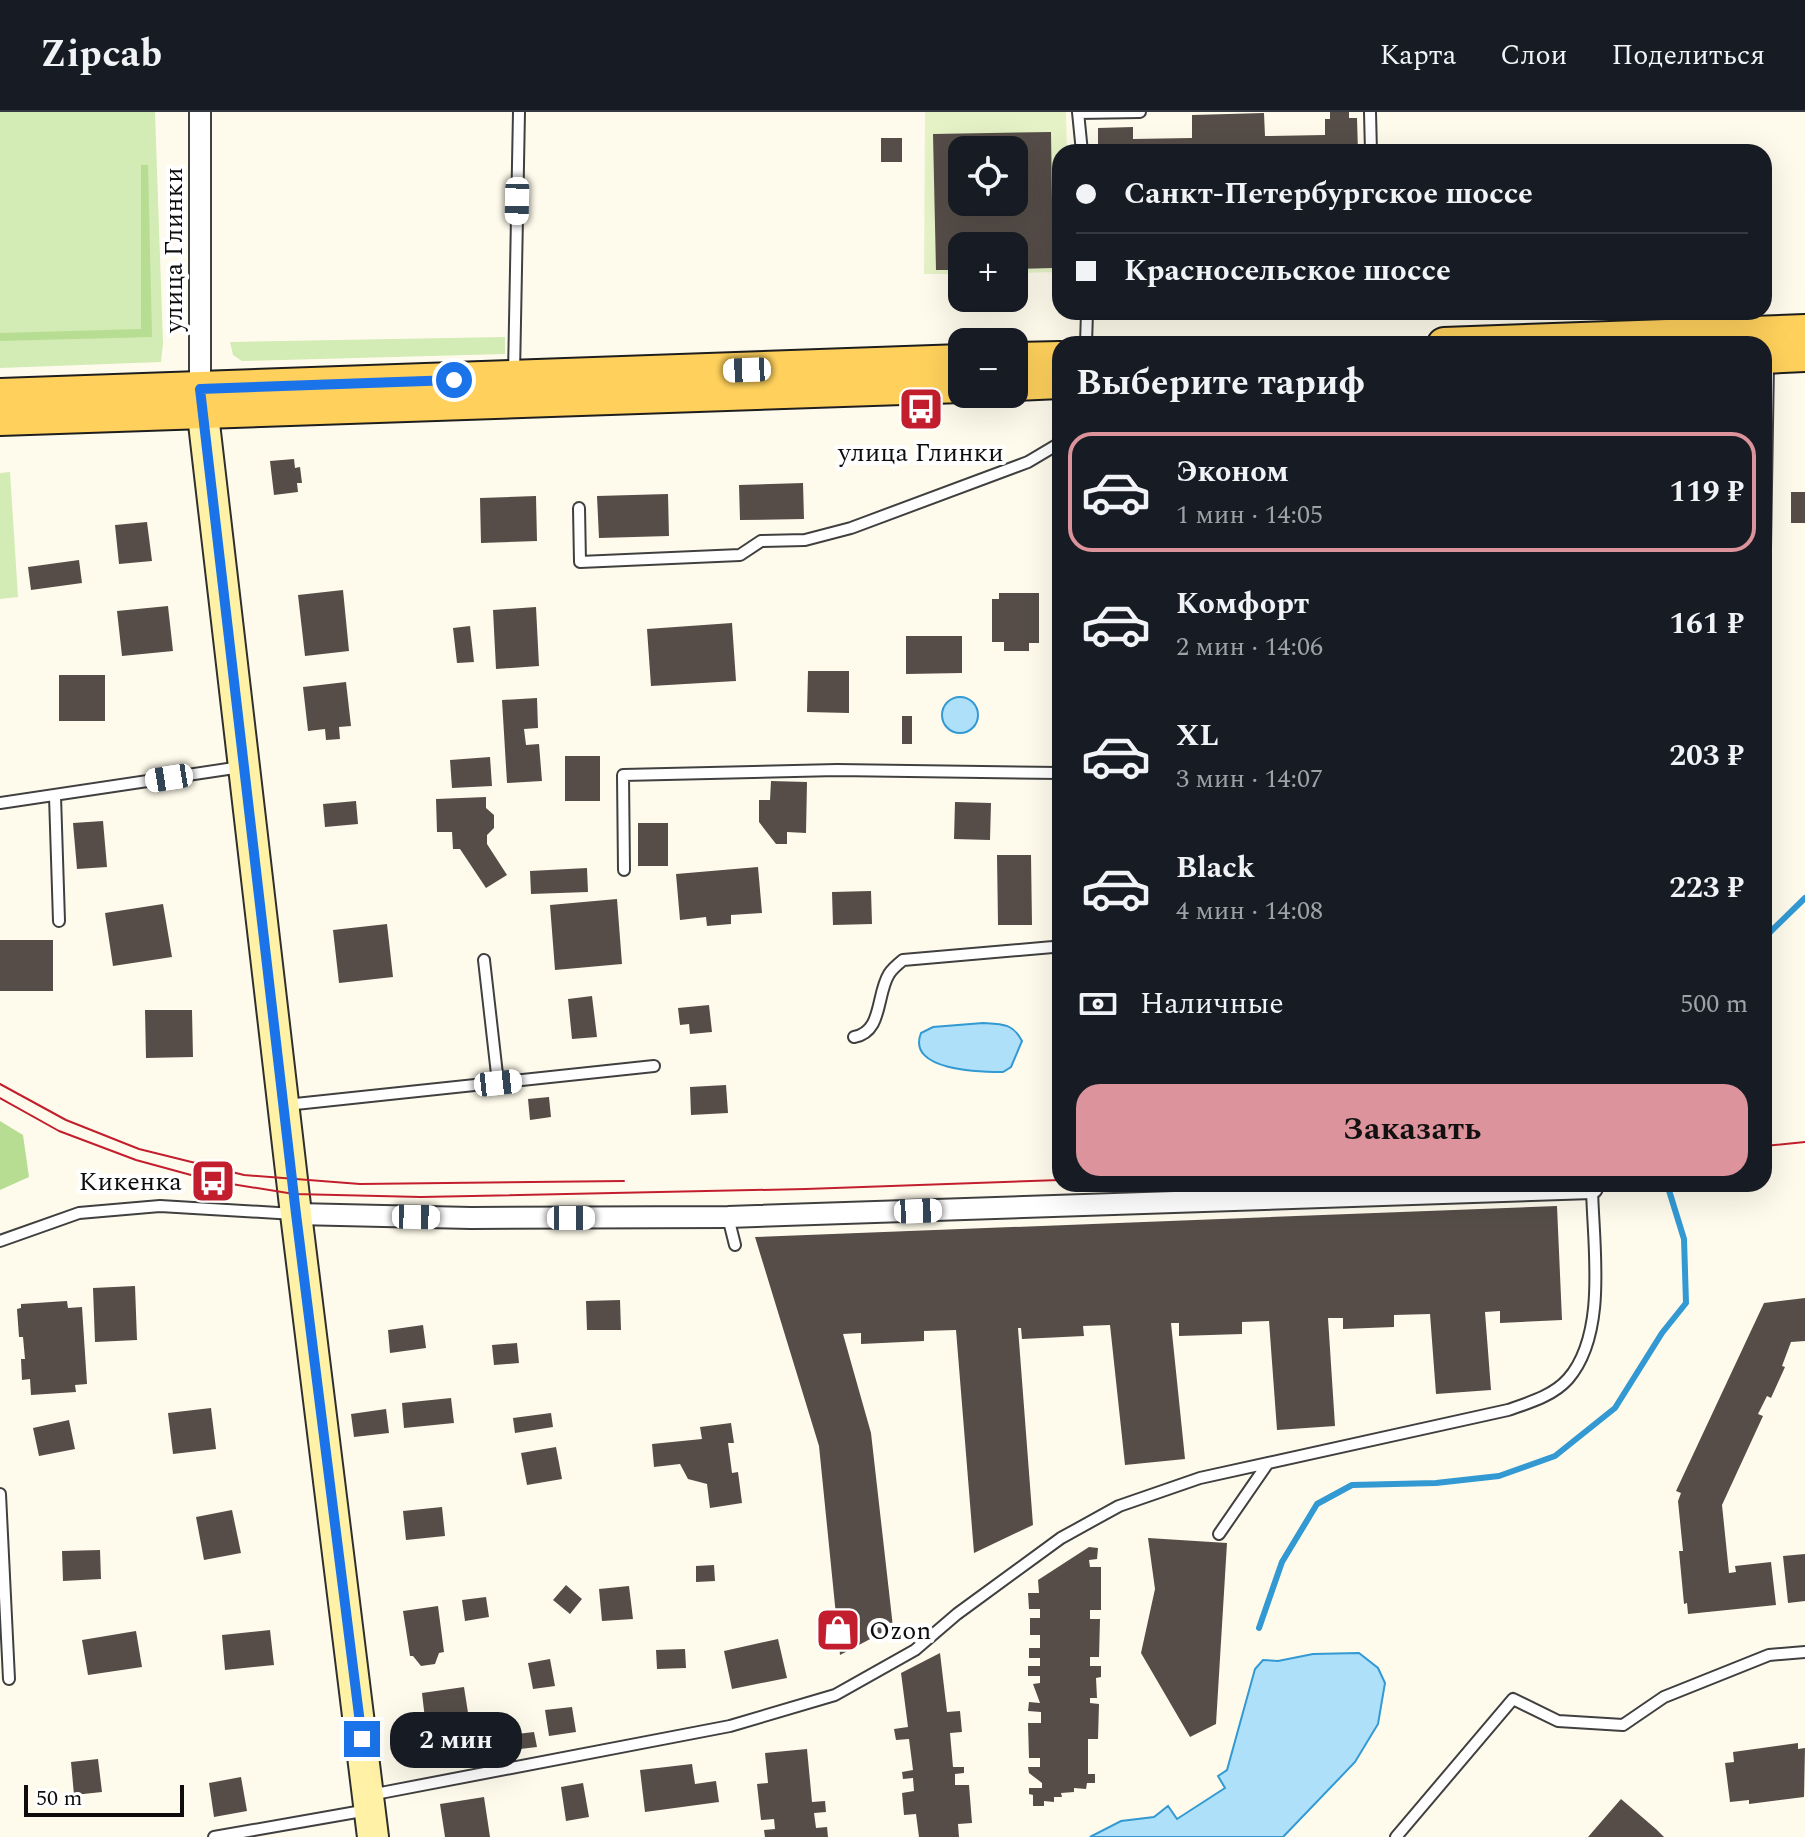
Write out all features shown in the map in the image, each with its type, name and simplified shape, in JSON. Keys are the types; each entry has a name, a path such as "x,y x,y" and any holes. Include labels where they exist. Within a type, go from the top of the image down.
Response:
{"main road":[{"path":"1666,336 1805,331"},
{"path":"1772,357 1805,355"},
{"path":"1028,359 1052,358"},
{"path":"0,419 514,378 948,362"},
{"path":"1028,383 1052,382"},
{"path":"0,395 201,401 948,386"},
{"path":"201,401 370,1814"}],"street":[{"name":"улица Глинки","path":"200,112 201,401"},
{"path":"296,1214 471,1218 728,1217 1473,1192"}],"lane":[{"path":"514,378 519,112"},
{"path":"1081,144 1078,112 1140,112"},
{"path":"1370,112 1371,144"},
{"path":"579,508 580,562 740,555 761,541 805,540 851,528 1028,462 1052,448"},
{"path":"0,803 243,767"},
{"path":"624,870 623,775 837,770 1052,774"},
{"path":"55,796 59,921"},
{"path":"854,1037 863,1036 872,1028 889,972 903,960 1052,947"},
{"path":"484,960 498,1083"},
{"path":"284,1105 654,1066"},
{"path":"214,1837 370,1814 730,1726 835,1695 915,1650 957,1614 1061,1538 1094,1519 1163,1489 1508,1410 1538,1400 1566,1381 1581,1359 1592,1334 1592,1192"},
{"path":"0,1241 79,1213 160,1206 296,1214"},
{"path":"728,1217 735,1245"},
{"path":"1219,1534 1268,1463"},
{"path":"0,1494 9,1679"},
{"path":"1396,1837 1513,1699 1558,1721 1623,1725 1677,1691 1769,1655 1805,1652"}],"green space":[{"path":"0,112 155,112 163,344 161,362 0,368"},
{"path":"925,112 1066,112 1067,144 1052,144 1052,272 1028,273 1028,232 948,232 948,274 924,274"},
{"path":"141,165 148,165 152,337 0,341 0,333 141,329"},
{"path":"505,337 505,354 242,361 233,355 230,342"},
{"path":"10,472 18,597 0,599 0,473"},
{"path":"0,1121 23,1135 29,1177 0,1190"}],"water":[{"path":"960,697 973,702 978,715 973,728 960,733 947,728 942,715 947,702"},
{"path":"983,1023 1010,1028 1022,1041 1011,1067 1003,1072 948,1067 924,1055 919,1046 921,1033 933,1027"},
{"path":"1359,1653 1378,1668 1385,1683 1378,1724 1355,1762 1283,1837 1090,1837 1121,1821 1154,1817 1168,1806 1177,1819 1225,1788 1218,1776 1227,1770 1255,1669 1263,1660"}],"building":[{"path":"1330,112 1349,112 1349,118 1357,118 1358,144 1098,144 1098,128 1133,127 1133,139 1192,138 1192,115 1264,113 1265,136 1325,135 1325,119 1330,119"},
{"path":"1051,132 1052,268 1028,269 1028,232 948,232 948,270 936,270 933,134"},
{"path":"881,138 902,138 902,162 881,162"},
{"path":"294,459 295,468 300,467 302,483 297,483 298,492 274,495 270,461"},
{"path":"803,483 804,519 740,520 739,485"},
{"path":"1791,492 1805,492 1805,523 1791,523"},
{"path":"668,494 669,536 599,538 597,496"},
{"path":"536,496 537,541 481,543 480,498"},
{"path":"147,522 152,561 119,564 115,525"},
{"path":"79,560 82,583 31,590 28,567"},
{"path":"343,590 349,651 305,656 298,595"},
{"path":"999,593 1039,593 1039,643 1029,643 1029,651 1004,651 1004,642 992,642 992,599 999,599"},
{"path":"168,606 173,651 122,656 117,611"},
{"path":"536,607 539,666 496,669 493,610"},
{"path":"732,623 736,681 651,686 647,629"},
{"path":"470,626 474,662 457,663 453,628"},
{"path":"906,636 962,636 962,673 906,674"},
{"path":"808,671 849,671 849,713 807,712"},
{"path":"59,675 105,675 105,721 59,721"},
{"path":"346,682 351,726 339,727 340,739 326,740 325,729 308,731 303,687"},
{"path":"537,698 538,728 524,729 526,745 539,744 542,781 507,783 502,700"},
{"path":"902,716 912,716 912,744 902,744"},
{"path":"565,756 600,756 600,801 565,801"},
{"path":"490,757 492,786 452,788 450,760"},
{"path":"771,781 807,782 806,833 787,832 787,844 776,844 759,822 759,800 770,800"},
{"path":"486,797 486,808 494,815 494,828 487,835 487,844 507,875 486,888 460,849 453,849 452,832 437,832 436,799"},
{"path":"356,801 358,824 325,827 323,804"},
{"path":"955,802 991,803 990,840 954,839"},
{"path":"103,821 107,867 77,869 73,823"},
{"path":"638,823 668,823 668,866 638,866"},
{"path":"997,855 1031,855 1032,925 998,925"},
{"path":"758,867 762,913 731,915 731,924 707,926 706,917 680,920 676,874"},
{"path":"587,868 588,892 531,894 530,871"},
{"path":"871,891 872,924 833,925 832,892"},
{"path":"617,899 622,964 555,970 550,905"},
{"path":"163,904 172,957 113,966 105,913"},
{"path":"387,924 393,977 339,983 333,930"},
{"path":"0,940 53,940 53,991 0,991"},
{"path":"592,996 597,1037 572,1039 568,999"},
{"path":"709,1005 712,1032 690,1034 689,1024 680,1025 678,1008"},
{"path":"145,1010 192,1010 193,1057 146,1058"},
{"path":"726,1085 728,1113 691,1115 690,1087"},
{"path":"549,1097 551,1117 530,1120 528,1099"},
{"path":"1557,1206 1562,1320 1500,1323 1500,1311 1485,1312 1491,1390 1436,1394 1430,1314 1394,1315 1394,1327 1343,1329 1343,1318 1328,1318 1335,1426 1277,1430 1269,1321 1242,1322 1242,1334 1179,1336 1179,1323 1171,1323 1185,1459 1125,1465 1110,1325 1083,1326 1084,1336 1022,1339 1021,1328 1018,1328 1033,1525 974,1553 956,1330 924,1331 924,1341 861,1344 861,1333 843,1334 871,1433 893,1627 840,1655 819,1446 755,1237"},
{"path":"135,1286 137,1340 95,1342 93,1288"},
{"path":"1805,1298 1805,1341 1791,1342 1782,1366 1785,1367 1771,1398 1767,1396 1758,1414 1763,1416 1722,1505 1729,1573 1736,1572 1735,1566 1771,1562 1776,1605 1688,1614 1687,1603 1684,1604 1679,1551 1683,1551 1678,1501 1681,1493 1676,1491 1764,1303"},
{"path":"620,1300 621,1330 587,1330 586,1301"},
{"path":"67,1301 68,1308 82,1307 87,1384 75,1385 76,1392 31,1395 30,1379 22,1380 21,1359 25,1359 23,1337 19,1337 17,1309 21,1308 21,1304"},
{"path":"423,1325 426,1348 390,1353 388,1330"},
{"path":"517,1343 519,1363 494,1365 492,1345"},
{"path":"451,1398 454,1423 404,1428 402,1403"},
{"path":"211,1408 216,1449 173,1454 168,1413"},
{"path":"386,1409 389,1433 354,1437 351,1414"},
{"path":"551,1413 553,1427 515,1433 513,1418"},
{"path":"69,1420 75,1449 39,1456 33,1428"},
{"path":"731,1423 734,1443 728,1443 732,1473 738,1472 742,1503 710,1508 707,1484 688,1479 680,1464 654,1467 652,1444 702,1439 700,1427"},
{"path":"556,1447 562,1479 527,1485 521,1453"},
{"path":"442,1507 445,1536 406,1540 403,1511"},
{"path":"232,1510 241,1553 204,1560 196,1517"},
{"path":"1148,1538 1227,1543 1216,1724 1190,1737 1141,1653 1155,1589"},
{"path":"1089,1547 1098,1548 1097,1559 1089,1560 1090,1567 1101,1567 1101,1610 1090,1610 1090,1619 1100,1619 1099,1657 1090,1657 1090,1666 1101,1666 1101,1677 1096,1678 1097,1698 1090,1698 1090,1703 1099,1704 1098,1739 1088,1739 1088,1774 1095,1774 1095,1783 1087,1783 1086,1789 1074,1788 1074,1792 1061,1793 1062,1797 1054,1797 1054,1802 1044,1801 1044,1806 1033,1806 1029,1788 1042,1788 1042,1783 1029,1773 1028,1767 1040,1767 1040,1758 1029,1758 1028,1723 1041,1723 1041,1712 1028,1711 1029,1702 1040,1703 1033,1684 1040,1683 1040,1676 1028,1676 1028,1666 1040,1666 1040,1658 1029,1658 1029,1648 1040,1648 1040,1635 1030,1635 1030,1618 1040,1618 1040,1609 1029,1609 1028,1593 1039,1593 1038,1580"},
{"path":"100,1550 101,1579 63,1581 62,1551"},
{"path":"1805,1554 1805,1601 1788,1603 1783,1556"},
{"path":"714,1565 715,1581 696,1582 696,1566"},
{"path":"566,1585 582,1599 570,1614 553,1600"},
{"path":"629,1586 633,1619 602,1621 599,1589"},
{"path":"486,1597 489,1617 465,1621 462,1600"},
{"path":"438,1606 444,1652 439,1653 435,1664 421,1666 410,1656 403,1611"},
{"path":"270,1630 274,1665 225,1670 222,1635"},
{"path":"136,1631 142,1667 88,1675 82,1640"},
{"path":"778,1639 787,1678 732,1689 724,1651"},
{"path":"685,1649 686,1668 657,1669 656,1650"},
{"path":"940,1653 947,1712 960,1711 962,1732 950,1733 953,1767 964,1767 964,1773 955,1774 955,1785 969,1785 972,1823 958,1824 959,1837 919,1837 916,1814 904,1815 902,1793 914,1791 913,1778 903,1779 902,1772 913,1770 909,1739 896,1740 894,1729 908,1727 901,1673"},
{"path":"550,1659 555,1686 533,1689 528,1663"},
{"path":"464,1687 471,1732 436,1737 433,1718 425,1719 422,1693"},
{"path":"572,1707 576,1732 549,1736 545,1710"},
{"path":"534,1732 537,1747 520,1749 517,1734"},
{"path":"1798,1743 1798,1749 1805,1748 1804,1797 1749,1804 1749,1800 1730,1802 1725,1763 1734,1762 1733,1752"},
{"path":"807,1749 812,1802 825,1801 826,1812 814,1813 816,1828 827,1827 828,1837 765,1837 764,1830 775,1829 774,1819 761,1820 757,1784 768,1783 765,1753"},
{"path":"98,1759 102,1792 74,1795 71,1762"},
{"path":"692,1764 695,1784 716,1781 719,1802 645,1812 640,1770"},
{"path":"241,1777 247,1811 214,1817 209,1783"},
{"path":"583,1783 589,1817 566,1821 561,1787"},
{"path":"484,1797 490,1837 445,1837 440,1804"},
{"path":"1621,1799 1656,1829 1664,1837 1588,1837"}],"waterway":[{"path":"1772,930 1805,898"},
{"path":"1259,1628 1282,1562 1317,1504 1352,1485 1436,1483 1499,1476 1555,1456 1615,1408 1662,1333 1686,1303 1684,1239 1669,1192"}],"tram line":[{"path":"0,1084 66,1120 139,1149 244,1175 360,1184 624,1181"},
{"path":"0,1098 59,1131 136,1160 213,1181 294,1194 421,1197 1052,1180"},
{"path":"1772,1145 1805,1142"}],"place":[{"name":"улица Глинки","path":"921,409"},
{"name":"Кикенка","path":"213,1181"},
{"name":"Ozon","path":"838,1630"}],"route":[{"path":"362,1739 276,1048 200,389 454,380"}]}
